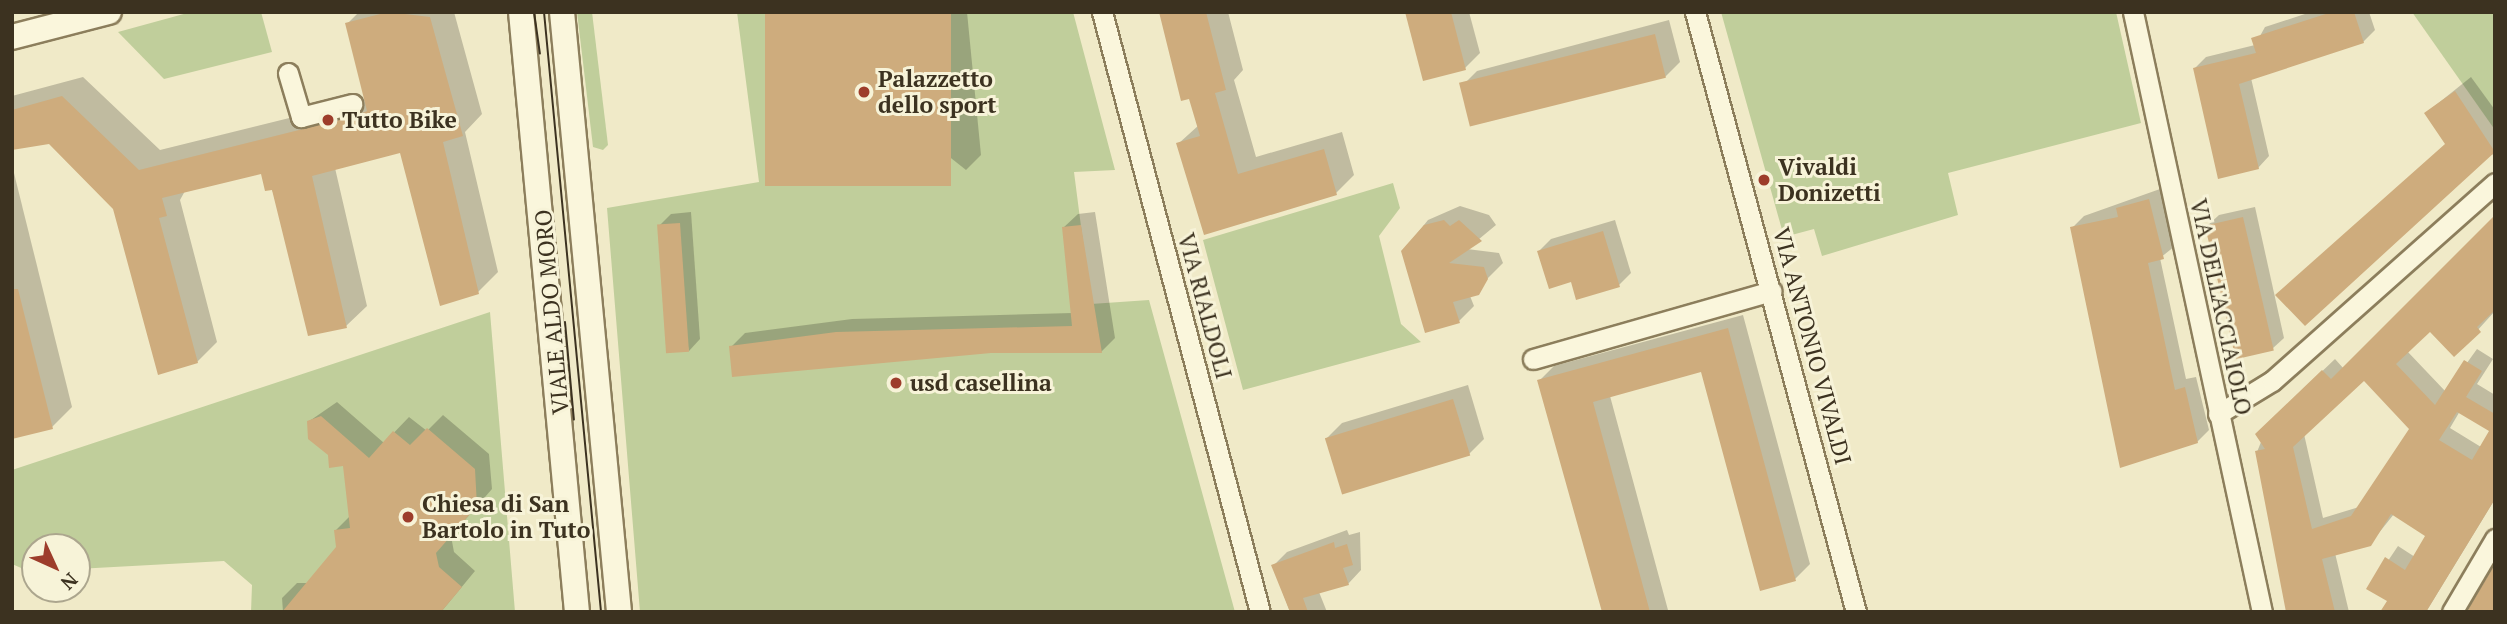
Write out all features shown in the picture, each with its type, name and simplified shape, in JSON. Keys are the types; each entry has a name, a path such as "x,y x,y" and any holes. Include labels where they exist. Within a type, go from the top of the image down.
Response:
{"street":[{"name":"VIALE ALDO MORO","path":"521,12 577,612"},
{"name":"VIALE ALDO MORO","path":"562,12 618,612"},
{"name":"VIA RIALDOLI","path":"1102,12 1260,612"},
{"name":"VIA ANTONIO VIVALDI","path":"1695,12 1856,612"},
{"name":"VIA DELL'ACCIAIOLO","path":"2133,12 2262,612"},
{"path":"12,37 92,14"},
{"path":"288,73 301,117 352,104"},
{"path":"2218,414 2272,381 2495,183"},
{"path":"1533,359 1772,291"},
{"path":"2452,612 2495,539"}],"green space":[{"path":"191,12 261,12 272,52 164,79 118,32"},
{"path":"577,12 592,12 608,145 603,150 593,147"},
{"name":"usd casellina","path":"737,12 1073,12 1115,170 1074,172 1091,304 1149,300 1235,612 640,612 607,208 759,182"},
{"path":"1721,12 2116,12 2141,123 1948,173 1958,215 1822,256 1814,229 1784,237"},
{"path":"2412,12 2495,12 2495,130"},
{"path":"1393,183 1400,208 1379,236 1401,324 1421,342 1243,390 1203,240"},
{"path":"490,312 515,612 251,612 252,585 224,561 91,568 91,533 21,533 21,568 12,564 12,470"}],"building":[{"path":"388,12 430,17 463,136 443,142 479,294 440,306 400,153 312,176 347,328 308,336 272,190 265,191 261,174 162,198 167,216 159,218 198,363 158,375 113,209 49,144 12,150 12,110 62,96 139,170 355,116 367,111 345,23"},
{"name":"Palazzetto dello sport","path":"765,12 951,12 951,186 765,186"},
{"path":"1159,12 1206,12 1226,90 1215,93 1238,174 1324,149 1337,195 1204,235 1176,143 1200,136 1189,99 1181,101"},
{"path":"1405,12 1451,12 1466,70 1423,81"},
{"path":"2332,12 2354,12 2364,43 2239,84 2259,169 2218,179 2193,68 2256,53 2251,38"},
{"path":"1655,34 1666,78 1470,127 1459,83"},
{"path":"2455,91 2495,152 2305,326 2275,295 2445,144 2424,113"},
{"path":"2149,199 2164,259 2148,263 2175,390 2185,387 2198,443 2120,468 2070,227 2118,217 2116,208"},
{"path":"2495,215 2495,310 2477,327 2481,332 2454,357 2430,332 2396,364 2435,405 2464,360 2482,371 2466,397 2495,414 2495,499 2426,612 2380,612 2387,601 2366,589 2385,557 2405,570 2425,536 2391,514 2371,546 2322,559 2335,612 2286,612 2255,451 2265,449 2255,434 2322,370 2331,379","holes":["2364,381 2409,429 2351,516 2312,529 2293,447","2457,412 2489,431 2472,460 2439,440"]},
{"path":"2243,217 2274,350 2236,359 2205,226"},
{"path":"1444,220 1450,226 1459,220 1482,241 1449,263 1484,267 1488,279 1479,295 1453,302 1460,323 1425,333 1401,251 1424,225"},
{"path":"680,223 689,352 666,353 657,225"},
{"path":"1081,225 1102,353 991,353 732,377 729,346 836,332 1072,326 1062,227"},
{"path":"1603,231 1620,287 1576,300 1571,282 1549,289 1537,251"},
{"path":"12,289 18,289 53,429 12,439"},
{"path":"1728,328 1796,581 1760,591 1701,372 1593,402 1650,612 1602,612 1537,380"},
{"path":"1453,399 1470,455 1342,495 1325,438"},
{"name":"Chiesa di San Bartolo in Tuto","path":"321,416 369,458 393,431 410,445 427,428 475,469 477,506 436,553 439,567 462,587 441,612 282,612 336,547 334,530 350,528 343,466 329,468 328,455 308,439 307,421"},
{"path":"1334,542 1335,548 1347,544 1353,565 1343,568 1349,585 1303,598 1308,612 1290,612 1271,565"},
{"path":"2495,564 2495,612 2467,612 2470,606"}],"tram line":[{"path":"534,12 540,54"},
{"path":"544,12 601,612"},
{"path":"565,322 574,420"}],"place":[{"name":"Palazzetto dello sport","path":"864,92"},
{"name":"Tutto Bike","path":"328,120"},
{"name":"Vivaldi Donizetti","path":"1764,180"},
{"name":"usd casellina","path":"896,383"},
{"name":"Chiesa di San Bartolo in Tuto","path":"408,517"}]}
